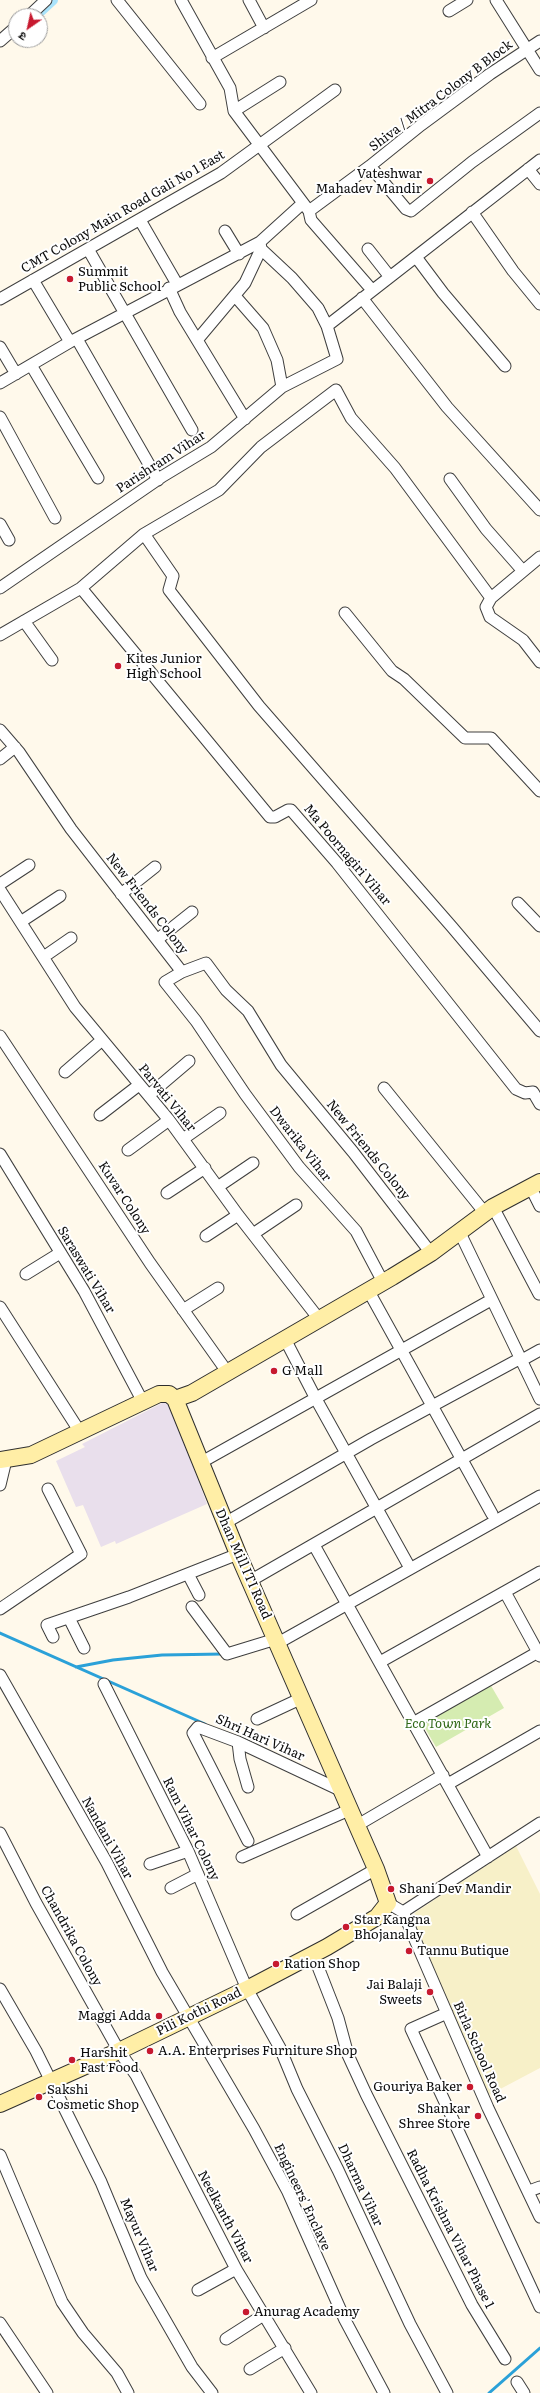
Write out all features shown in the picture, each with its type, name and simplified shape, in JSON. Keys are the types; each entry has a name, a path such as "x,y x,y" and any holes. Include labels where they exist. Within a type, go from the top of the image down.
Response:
{"street":[{"path":"38,8 46,0"},
{"path":"117,0 200,104"},
{"path":"181,0 230,88 234,112 259,147 306,207 311,220 372,290"},
{"path":"249,0 264,28"},
{"path":"212,58 311,0"},
{"path":"449,11 467,0"},
{"path":"496,0 540,70"},
{"path":"0,41 8,34"},
{"name":"Shiva / Mitra Colony B Block","path":"260,245 306,207 370,166 421,125 526,49 540,41"},
{"path":"234,112 280,82"},
{"name":"CMT Colony Main Road Gali No 1 East","path":"0,299 221,173 259,147 335,90"},
{"path":"370,166 406,209 411,211 472,162 540,113"},
{"path":"260,245 311,300 327,326 540,160"},
{"path":"528,169 540,184"},
{"path":"472,212 513,271 540,304"},
{"path":"140,220 173,286 180,312 198,339 244,419"},
{"path":"225,231 239,254"},
{"path":"0,383 74,340 173,286 260,245"},
{"path":"198,339 235,296 249,276 260,245"},
{"path":"88,249 192,430"},
{"path":"368,249 390,277"},
{"path":"416,257 443,293 505,366"},
{"path":"33,280 74,340 158,480"},
{"path":"235,296 263,328 277,360 282,386"},
{"path":"362,298 447,407 540,510"},
{"name":"Parishram Vihar","path":"0,588 158,480 211,447 282,386 337,359 327,326"},
{"path":"0,347 16,374"},
{"path":"31,366 98,478"},
{"path":"0,635 81,588 144,534 218,490 261,447 336,390 350,418 395,468 491,598"},
{"path":"0,417 55,518"},
{"path":"450,479 486,529 523,571"},
{"path":"0,524 9,540"},
{"path":"144,534 173,576 169,590 259,706 452,926 540,1031"},
{"path":"540,557 491,598 486,607 490,617 523,640 540,662"},
{"name":"Ma Poornagiri Vihar","path":"81,588 270,817 275,817 288,810 291,810 337,863 516,1089 525,1093 536,1090 540,1104"},
{"path":"345,613 392,671 404,679 465,738 491,738 540,790"},
{"path":"24,621 52,660"},
{"name":"New Friends Colony","path":"0,730 15,748 67,823 182,972 206,963 226,990 248,1011 281,1065 385,1192 431,1253"},
{"path":"0,759 15,748"},
{"path":"0,884 29,865"},
{"path":"121,894 155,867"},
{"name":"Parvati Vihar","path":"0,890 45,956 75,1007 169,1120 219,1186 238,1215 319,1319"},
{"path":"22,921 60,896"},
{"path":"518,903 540,926"},
{"path":"158,939 192,912"},
{"path":"45,956 71,938"},
{"name":"Dwarika Vihar","path":"182,972 165,982 196,1021 245,1094 299,1167 356,1231 383,1282"},
{"name":"Kuvar Colony","path":"0,1036 150,1263 228,1372"},
{"path":"65,1072 102,1040"},
{"path":"148,1095 189,1061"},
{"path":"100,1115 139,1085"},
{"path":"384,1088 489,1210 539,1294"},
{"path":"183,1139 220,1113"},
{"path":"128,1150 169,1120"},
{"name":"Saraswati Vihar","path":"0,1154 84,1291 143,1402"},
{"path":"219,1186 253,1162"},
{"path":"167,1193 205,1168"},
{"path":"0,1486 3,1460 31,1455 158,1394 169,1394 174,1398 192,1393 431,1253 460,1233 489,1210 535,1184 540,1206"},
{"path":"253,1234 296,1205"},
{"path":"206,1236 238,1215"},
{"path":"460,1233 540,1399"},
{"path":"26,1274 60,1253"},
{"path":"183,1310 218,1288"},
{"path":"368,1290 492,1514"},
{"path":"200,1463 492,1300"},
{"path":"0,1307 80,1432"},
{"path":"286,1339 316,1399 410,1568"},
{"path":"225,1523 432,1405 540,1350"},
{"name":"Dhan Mill ITI Road","path":"174,1398 238,1554 302,1698 340,1790 376,1869 388,1903"},
{"path":"250,1581 540,1414"},
{"path":"0,1609 82,1554 48,1489"},
{"path":"192,1607 227,1654 277,1641 540,1496"},
{"path":"314,1545 348,1602 413,1723 488,1857"},
{"path":"53,1637 47,1625 188,1574 238,1554"},
{"path":"380,1662 540,1572"},
{"path":"188,1574 199,1595"},
{"path":"413,1723 539,1653 505,1592"},
{"path":"69,1618 84,1648"},
{"name":"Nandani Vihar","path":"0,1675 28,1728 107,1863 162,1972 188,2016"},
{"name":"Ram Vihar Colony","path":"104,1684 188,1850 247,1989"},
{"path":"257,1719 302,1698"},
{"name":"Shri Hari Vihar","path":"248,1841 193,1733 198,1727 238,1742 340,1790"},
{"path":"356,1826 540,1731"},
{"path":"238,1742 240,1760 248,1787"},
{"path":"242,1857 350,1810"},
{"path":"388,1903 403,1912 540,1823"},
{"name":"Chandrika Colony","path":"0,1833 36,1903 119,2051"},
{"path":"150,1864 188,1850"},
{"path":"297,1914 376,1869"},
{"path":"171,1888 198,1874"},
{"name":"Pili Kothi Road","path":"0,2104 119,2051 188,2016 247,1989 313,1954 377,1917 388,1903"},
{"name":"Birla School Road","path":"403,1912 488,2108 529,2191 540,2217"},
{"name":"Radha Krishna Vihar Phase 1","path":"313,1954 338,2018 348,2055 369,2100 472,2305 504,2359"},
{"name":"Mayur Vihar","path":"0,1989 36,2052 101,2182 141,2278 192,2367 212,2393"},
{"name":"Dharma Vihar","path":"247,1989 280,2048 400,2303 447,2393"},
{"path":"447,2013 411,2029 540,2307"},
{"name":"Engineers' Enclave","path":"188,2016 254,2129 288,2192 345,2320 384,2393"},
{"name":"Neelkanth Vihar","path":"119,2051 136,2075 236,2269 285,2348 308,2392"},
{"path":"0,2155 62,2302 83,2333 117,2372 128,2393"},
{"path":"529,2191 540,2187"},
{"path":"198,2290 236,2269"},
{"path":"226,2339 265,2314"},
{"path":"0,2323 46,2393"},
{"path":"250,2369 285,2348"},
{"path":"517,2382 524,2393"}],"shaded area":[{"path":"168,1400 207,1504 116,1544 115,1541 101,1547 83,1505 76,1507 56,1461 85,1447 82,1444"},
{"path":"516,1846 540,1894 540,2068 487,2096 411,1919 416,1912"}],"green space":[{"name":"Eco Town Park","path":"490,1684 504,1708 436,1747 422,1723"}],"waterway":[{"path":"44,8 53,0"},
{"path":"0,1633 205,1724"},
{"path":"76,1667 113,1660 162,1655 223,1654"},
{"path":"489,2393 540,2348"}],"place":[{"name":"Vateshwar Mahadev Mandir","path":"430,181"},
{"name":"Summit Public School","path":"70,279"},
{"name":"Kites Junior High School","path":"118,666"},
{"name":"G Mall","path":"274,1371"},
{"name":"Shani Dev Mandir","path":"391,1889"},
{"name":"Star Kangna Bhojanalay","path":"346,1927"},
{"name":"Tannu Butique","path":"409,1951"},
{"name":"Ration Shop","path":"276,1964"},
{"name":"Jai Balaji Sweets","path":"430,1992"},
{"name":"Maggi Adda","path":"159,2016"},
{"name":"A.A. Enterprises Furniture Shop","path":"150,2051"},
{"name":"Harshit Fast Food","path":"72,2060"},
{"name":"Gouriya Baker","path":"470,2087"},
{"name":"Sakshi Cosmetic Shop","path":"39,2097"},
{"name":"Shankar Shree Store","path":"478,2116"},
{"name":"Anurag Academy","path":"246,2312"}]}
